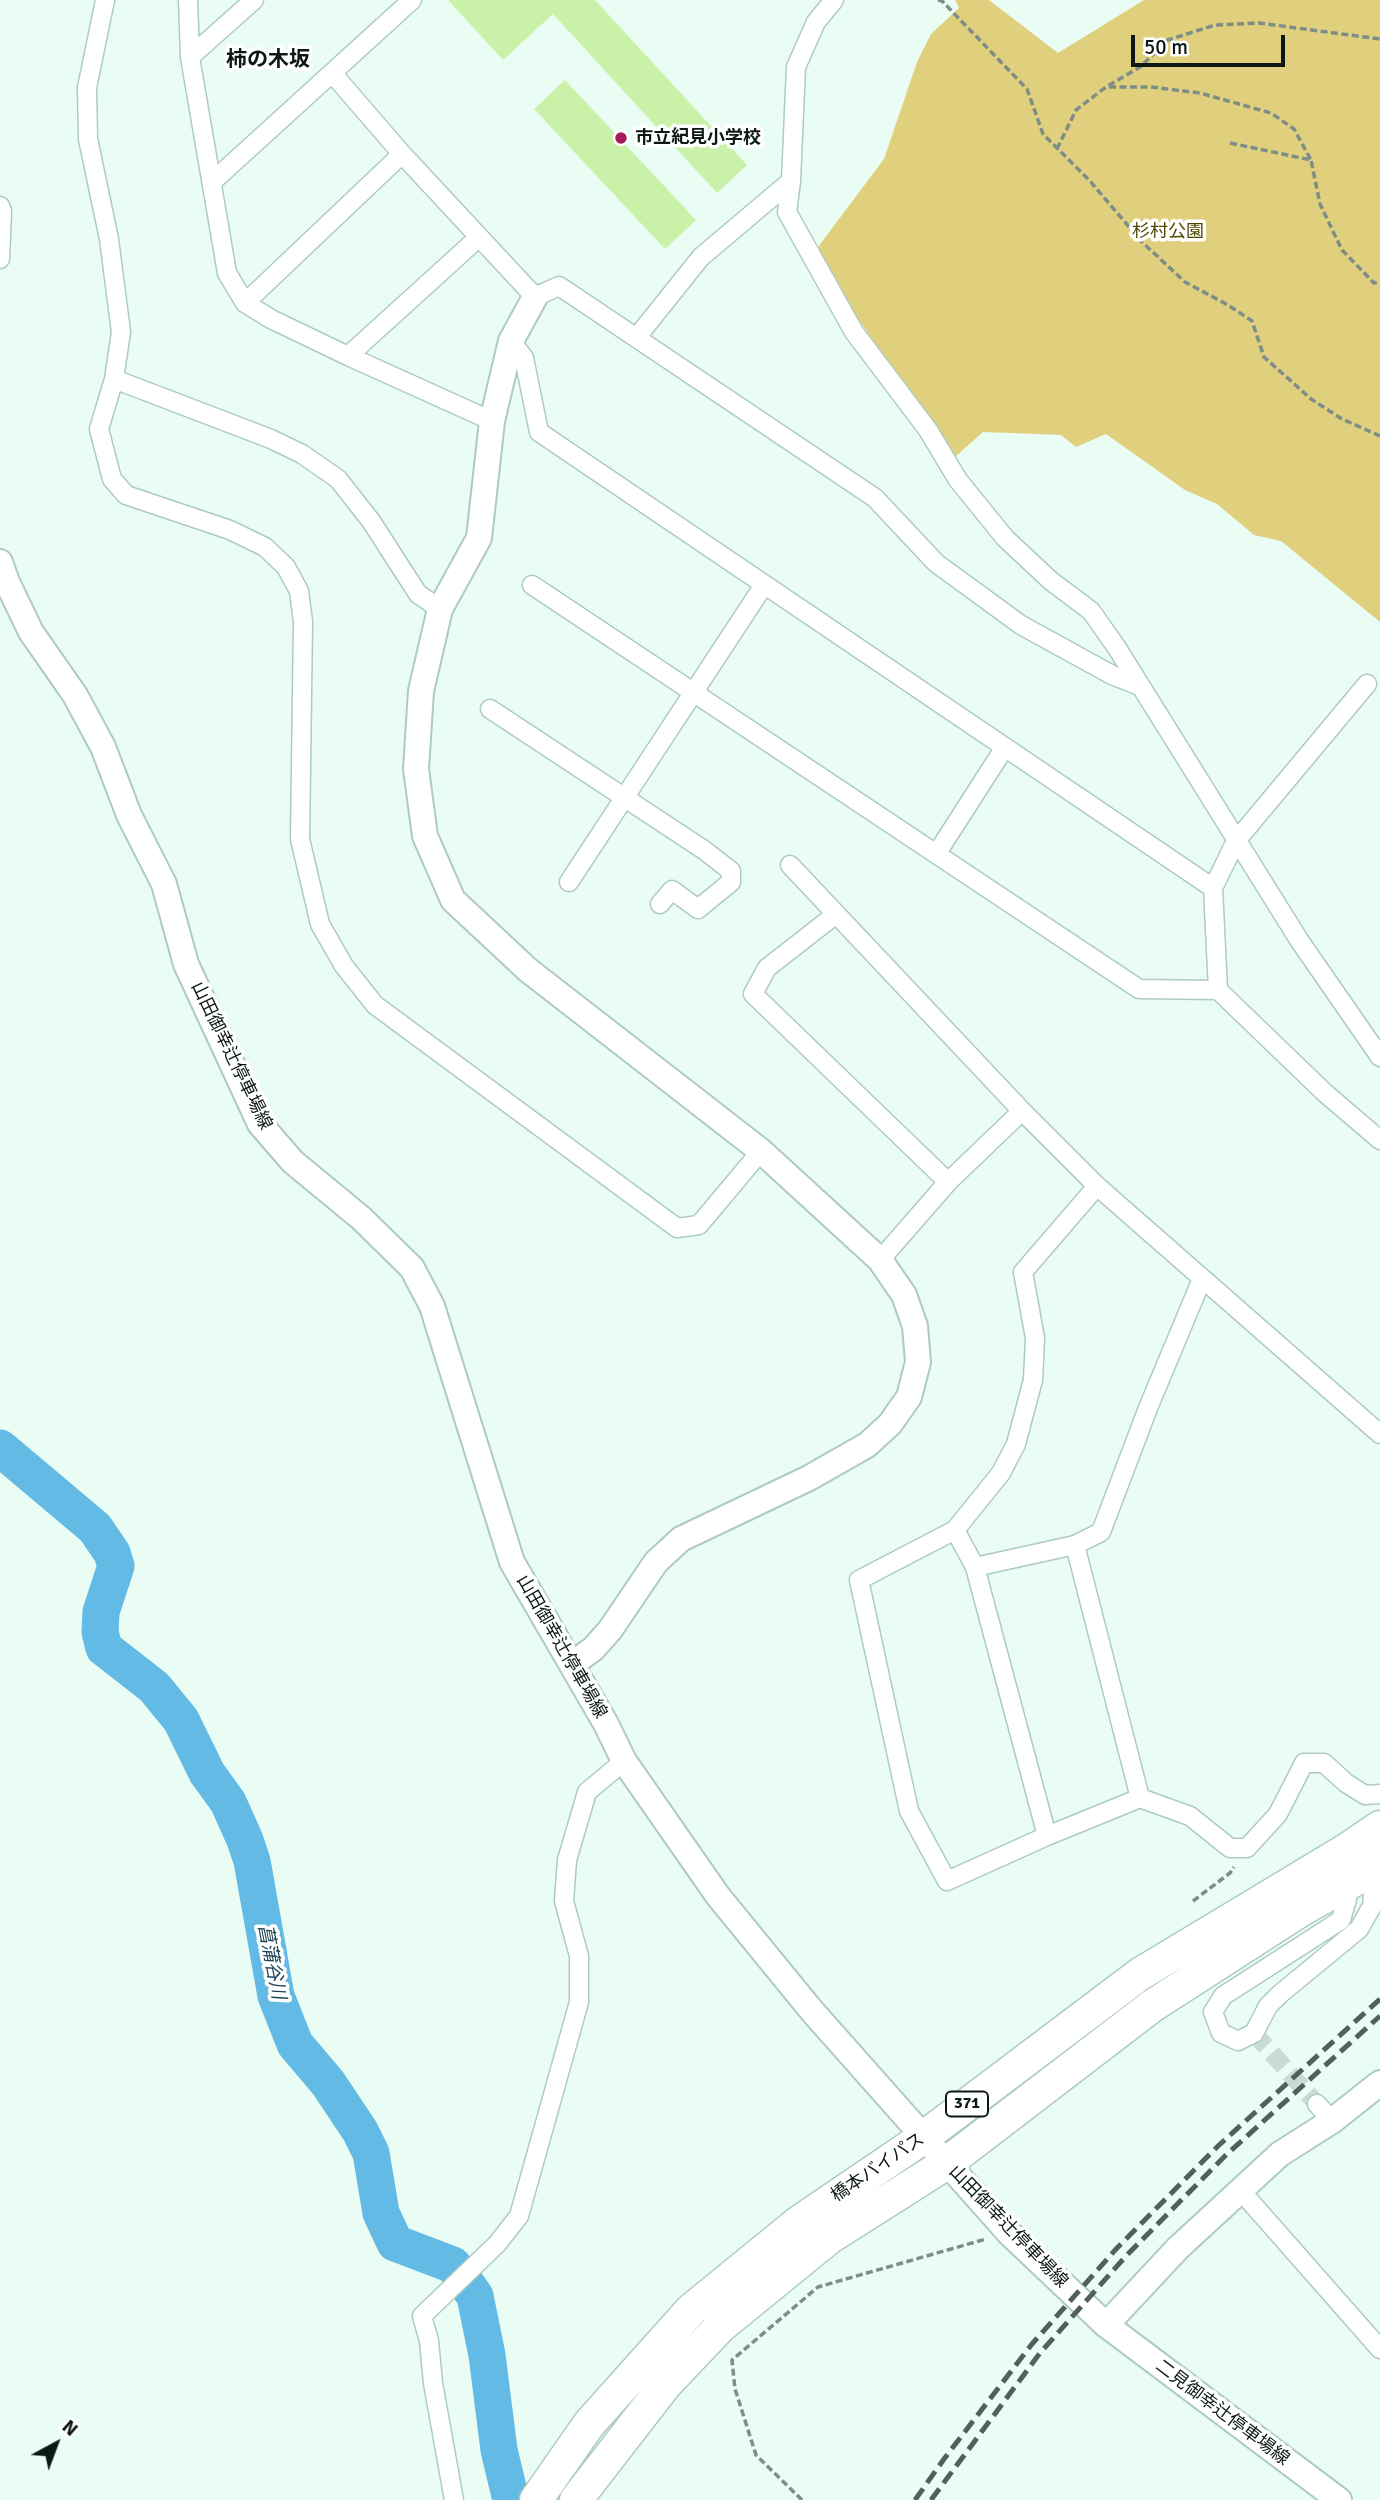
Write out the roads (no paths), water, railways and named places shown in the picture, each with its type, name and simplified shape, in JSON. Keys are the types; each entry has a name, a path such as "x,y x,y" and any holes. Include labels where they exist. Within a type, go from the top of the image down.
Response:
{"highway":[{"name":"橋本バイパス","path":"536,2500 589,2424 691,2310 799,2222 924,2137 1140,1974 1379,1828"},
{"name":"橋本バイパス","path":"576,2500 664,2385 721,2326 829,2238 947,2163 1152,2006 1301,1910 1377,1868"}],"main road":[{"path":"535,297 511,341 492,421 479,538 440,609 421,691 416,769 425,836 453,900 528,970 761,1151 880,1260 905,1295 915,1326 918,1362 909,1397 890,1424 866,1446 809,1478 681,1539 656,1563 610,1630 593,1649 572,1664"},
{"name":"山田御幸辻停車場線","path":"0,562 31,632 75,695 103,747 129,815 164,884 186,964 261,1124 293,1162 361,1218 412,1268 432,1306 512,1562 624,1760 718,1896 812,2011 1009,2233 1106,2325"},
{"path":"1106,2325 1178,2248 1324,2112 1380,2083"},
{"name":"二見御幸辻停車場線","path":"1106,2325 1339,2500"}],"street":[{"path":"105,0 86,88 88,139 109,239 121,332 114,379 99,429 112,479 126,495 230,530 265,547 286,567 299,591 303,622 300,839 320,924 344,966 375,1005 677,1228 699,1224 761,1151"},
{"path":"188,0 190,57 227,273 245,303 271,319 348,356 492,421"},
{"path":"190,57 254,0"},
{"path":"212,182 412,0"},
{"path":"834,0 816,22 796,67 787,212 854,331 928,430 958,480 1004,538 1091,611 1298,940 1380,1057"},
{"path":"333,74 401,154 535,297 559,286 875,498 936,563 1021,625 1111,675 1140,686"},
{"path":"245,303 401,154"},
{"path":"637,337 701,257 791,181"},
{"path":"0,206 0,259"},
{"path":"348,356 478,237"},
{"path":"511,341 524,358 539,432 1213,888"},
{"path":"114,379 271,439 320,466 338,479 371,521 418,594 440,609"},
{"path":"569,883 764,584"},
{"path":"532,585 1139,989 1218,990 1325,1093 1380,1140"},
{"path":"1218,990 1213,888 1236,841 1367,684"},
{"path":"490,709 704,850 731,871 731,882 698,909 672,890 660,904"},
{"path":"937,853 1005,747"},
{"path":"790,865 1022,1111 1097,1186 1380,1434"},
{"path":"835,915 767,968 753,994 948,1182"},
{"path":"880,1260 948,1182 1022,1111"},
{"path":"1097,1186 1023,1272 1035,1338 1033,1380 1016,1444 1001,1473 955,1530 859,1580 909,1811 947,1881 1140,1798 1190,1816 1230,1848 1247,1848 1278,1814 1304,1763 1324,1763 1365,1795 1380,1794"},
{"path":"975,1567 1075,1545 1101,1532 1148,1408 1202,1279"},
{"path":"955,1530 975,1567 1047,1836"},
{"path":"1075,1545 1140,1798"},
{"path":"454,2500 433,2383 429,2341 422,2316 497,2244 519,2216 579,2002 579,1956 564,1901 571,1847 587,1792 624,1760"},
{"path":"1346,1850 1347,1899 1341,1920 1223,1996 1213,2012 1221,2033 1238,2041 1254,2034 1268,2006 1359,1929 1376,1905 1379,1828"},
{"path":"1241,2191 1380,2349"}],"waterway":[{"name":"菖蒲谷川","path":"0,1448 95,1528 112,1553 116,1566 101,1612 100,1632 104,1648 154,1687 181,1720 207,1773 228,1802 252,1861 276,1996 295,2044 328,2083 360,2131 371,2153 381,2213 395,2243 453,2265 475,2296 487,2355 499,2450 511,2500"}],"tunnel":[{"path":"1254,2033 1317,2104"}],"railway":[{"path":"915,2500 1032,2344 1117,2248 1218,2146 1380,1999"},
{"path":"931,2500 1040,2353 1126,2256 1226,2155 1380,2016"}],"place":[{"name":"市立紀見小学校","path":"621,138"}],"district":[{"name":"柿の木坂","path":"268,60"}],"park label":[{"name":"杉村公園","path":"1168,232"}]}
